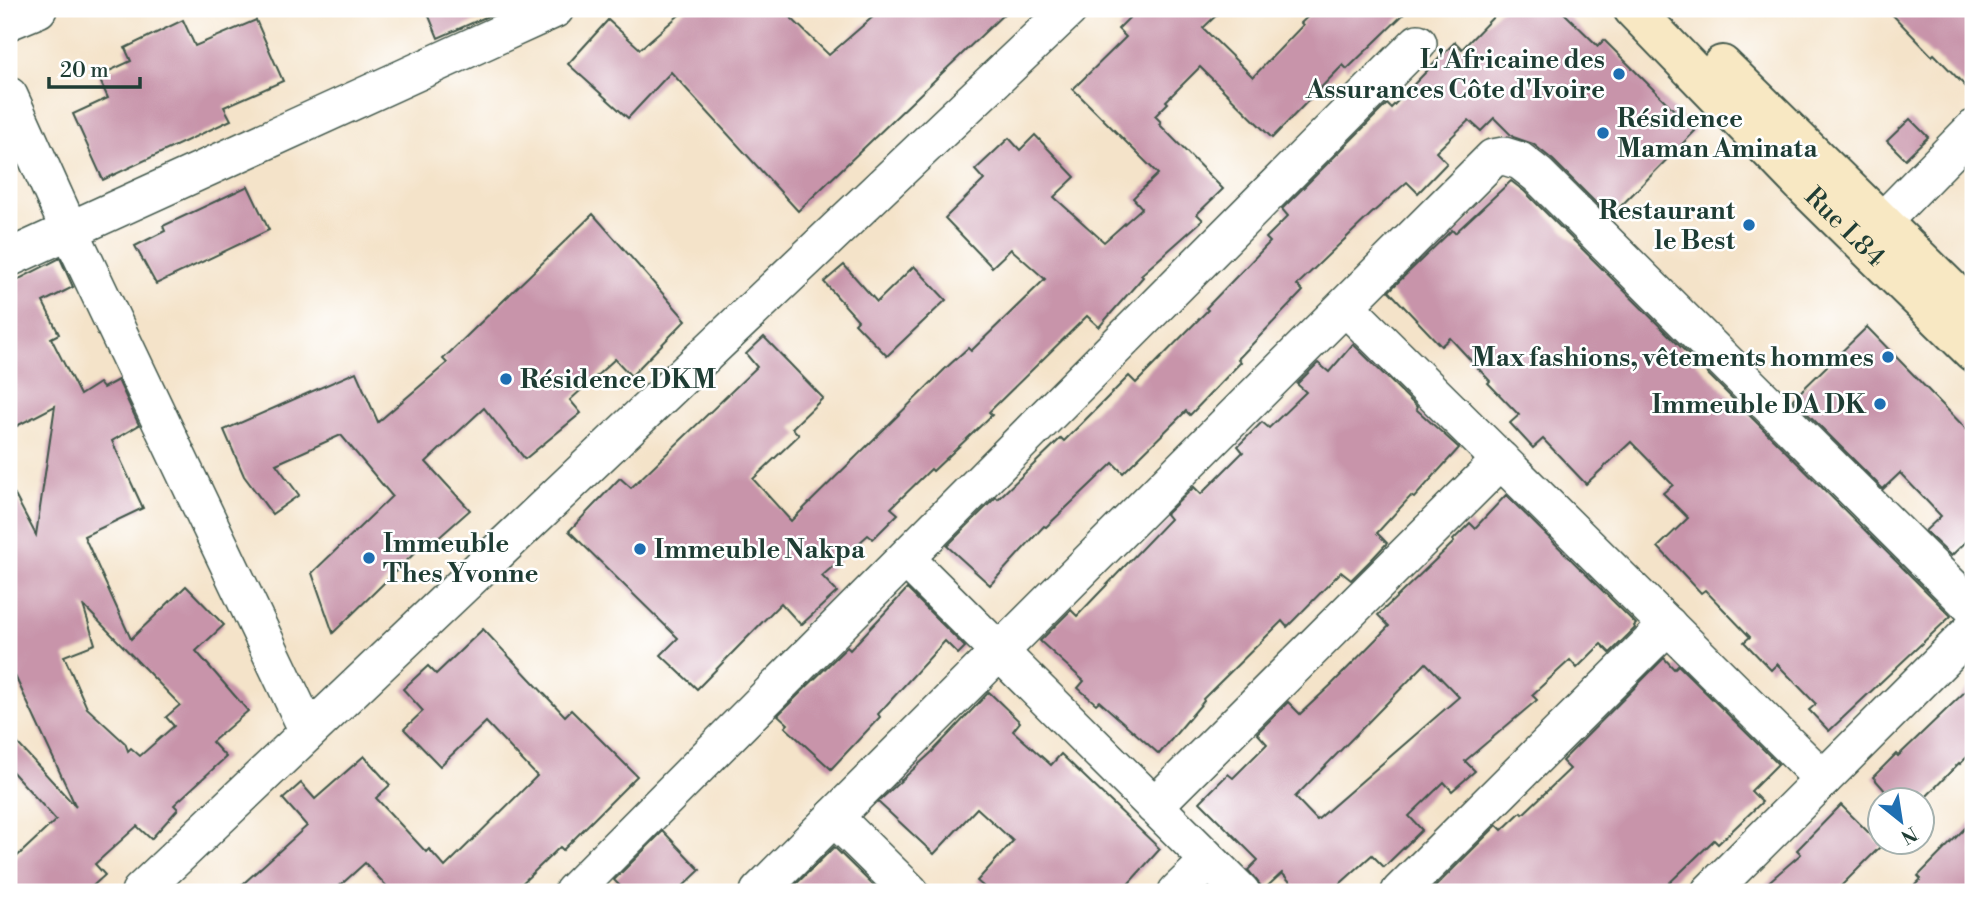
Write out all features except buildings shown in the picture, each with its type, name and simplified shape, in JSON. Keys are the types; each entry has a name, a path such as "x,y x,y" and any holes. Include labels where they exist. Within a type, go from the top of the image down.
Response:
{"street":[{"path":"9,21 38,9"},
{"path":"9,258 555,9"},
{"name":"Rue L84","path":"1633,9 1805,187 1872,232 1973,311"},
{"name":"Rue L84","path":"1668,9 1872,232 1973,352"},
{"path":"140,892 1051,15"},
{"path":"573,892 1418,43"},
{"path":"9,96 69,229 308,731"},
{"path":"1872,232 1973,129"},
{"path":"759,892 1493,158 1503,156 1520,161 1538,175 1973,608"},
{"path":"1346,307 1823,779"},
{"path":"1154,806 1501,460"},
{"path":"906,559 1241,892"},
{"path":"1400,892 1668,625"},
{"path":"1710,892 1973,629"},
{"path":"834,817 910,892"},
{"path":"1177,892 1209,861"}],"place":[{"name":"L'Africaine des Assurances Côte d'Ivoire","path":"1619,74"},
{"name":"Résidence Maman Aminata","path":"1603,133"},
{"name":"Restaurant le Best","path":"1749,225"},
{"name":"Max fashions, vêtements hommes","path":"1888,357"},
{"name":"Résidence DKM","path":"506,379"},
{"name":"Immeuble DA DK","path":"1880,404"},
{"name":"Immeuble Nakpa","path":"640,549"},
{"name":"Immeuble Thes Yvonne","path":"369,558"}]}
